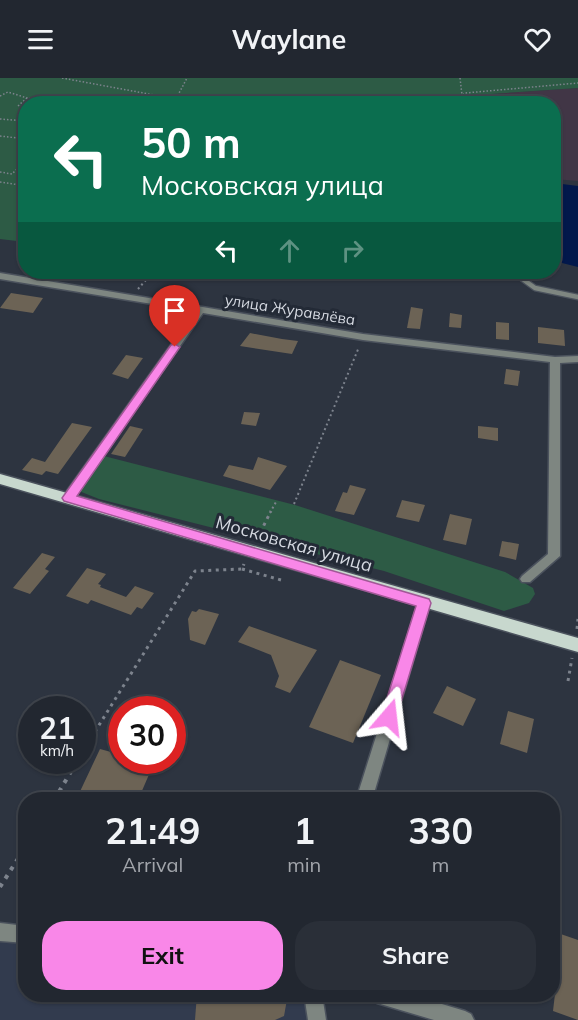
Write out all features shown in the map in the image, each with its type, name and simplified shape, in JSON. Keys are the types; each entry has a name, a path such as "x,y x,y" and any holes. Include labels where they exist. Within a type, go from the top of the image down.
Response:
{"main road":[{"name":"Московская улица","path":"0,479 575,645"}],"street":[{"name":"улица Журавлёва","path":"0,276 18,279"},
{"name":"улица Журавлёва","path":"19,279 363,337 555,360 578,359"},
{"path":"68,498 200,311"},
{"path":"526,579 554,556 555,360"},
{"path":"366,792 424,603"},
{"path":"0,932 18,934"},
{"path":"314,1002 317,1020"},
{"path":"404,1002 465,1020"}],"lane":[{"path":"519,279 536,289 578,297"}],"path":[{"path":"62,78 171,96"},
{"path":"178,96 187,78"},
{"path":"460,78 462,95 492,89 578,83"},
{"path":"0,96 8,92 21,96"},
{"path":"0,119 18,120"},
{"path":"0,136 18,138"},
{"path":"0,172 12,174 18,168"},
{"path":"0,182 18,185"},
{"path":"130,297 147,279"},
{"path":"294,504 363,337"},
{"path":"254,546 277,500"},
{"path":"242,569 244,564"},
{"path":"96,730 195,571 242,569 281,580"},
{"path":"568,681 578,619"},
{"path":"59,792 70,774"},
{"path":"0,887 18,859"}],"shaded area":[{"path":"578,88 578,181 561,180 561,96 463,96"},
{"path":"0,933 18,935 18,1002 316,1002 319,1020 0,1020"}],"green space":[{"path":"0,78 578,78 578,88 463,96 18,96 18,241 0,239"},
{"path":"100,455 295,505 505,572 533,588 535,594 529,603 504,611 384,571 99,499 79,491 84,472"}],"water":[{"path":"561,184 578,186 578,267 561,263"}],"building":[{"path":"11,293 43,298 33,313 0,308"},
{"path":"411,307 423,309 420,329 407,328"},
{"path":"450,313 462,315 461,328 449,327"},
{"path":"496,322 509,323 509,340 496,339"},
{"path":"538,327 564,330 565,346 538,343"},
{"path":"250,333 298,341 292,354 240,346"},
{"path":"126,355 143,358 128,379 112,374"},
{"path":"506,369 520,371 518,386 504,384"},
{"path":"244,412 260,413 256,426 241,424"},
{"path":"72,423 92,427 58,474 46,471 42,475 22,470 32,458 45,462"},
{"path":"130,426 143,429 125,457 111,454"},
{"path":"478,426 498,428 498,441 478,438"},
{"path":"258,457 287,466 270,490 223,476 229,465 253,470"},
{"path":"350,485 366,489 354,515 335,511 343,492 347,493"},
{"path":"402,500 425,505 419,522 396,517"},
{"path":"450,514 472,519 466,545 443,540"},
{"path":"502,541 519,544 516,560 499,556"},
{"path":"42,553 55,557 45,569 49,571 30,594 13,588"},
{"path":"87,568 106,574 98,584 101,585 100,587 126,597 135,586 154,593 142,609 137,607 131,615 91,600 88,604 66,596"},
{"path":"199,609 219,614 205,645 190,640 188,619 192,611 196,612"},
{"path":"249,626 317,650 290,693 275,687 279,676 271,655 238,642"},
{"path":"340,660 381,675 353,743 309,727"},
{"path":"447,686 476,699 463,726 433,713"},
{"path":"508,711 534,719 527,753 500,744"},
{"path":"100,749 108,751 108,774 149,774 141,792 80,792 88,774 96,774 96,758"},
{"path":"560,934 578,940 578,1020 553,1011 554,1002 560,1002"},
{"path":"196,1002 287,1002 284,1016 275,1020 195,1020"}],"route":[{"path":"175,347 68,498 424,603 389,717"}]}
